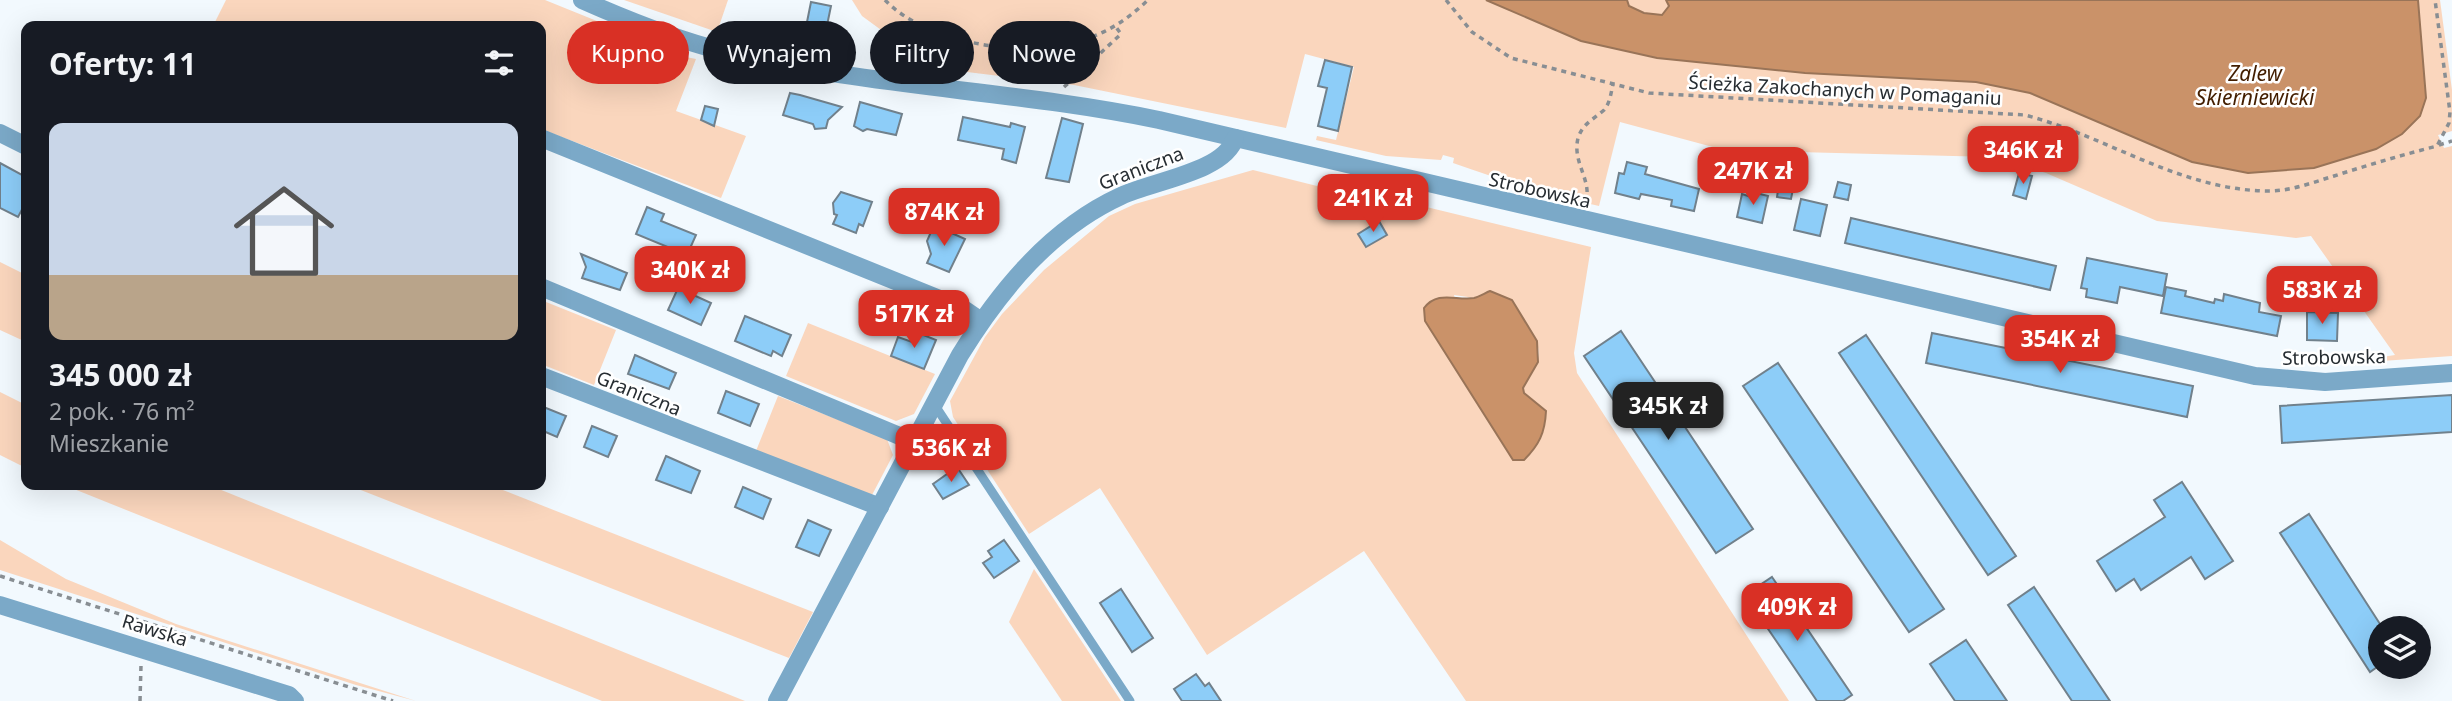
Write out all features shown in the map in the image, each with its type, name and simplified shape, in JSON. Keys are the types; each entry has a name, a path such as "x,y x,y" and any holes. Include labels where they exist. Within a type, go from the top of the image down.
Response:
{"street":[{"name":"Strobowska","path":"582,0 653,29 754,58 1058,101 1235,138 1581,221 2255,376 2325,382 2452,373"},
{"path":"0,133 21,144"},
{"name":"Graniczna","path":"777,701 934,404 981,321 1017,276 1074,224 1104,204 1135,190 1210,166 1227,153 1235,138"},
{"path":"546,140 962,307 981,321"},
{"path":"546,289 914,442"},
{"name":"Graniczna","path":"546,378 880,507"},
{"name":"Rawska","path":"0,605 145,648 289,695 295,701"}],"lane":[{"path":"934,404 1130,701"}],"path":[{"path":"885,0 902,15 929,30 971,41 1058,46 1096,36 1116,26 1148,0"},
{"name":"Ścieżka Zakochanych w Pomaganiu","path":"1446,0 1463,24 1497,51 1522,62 1649,93 2025,115 2090,136 2160,168 2210,183 2245,189 2273,191 2298,187 2452,141"},
{"path":"2435,0 2450,112 2449,123 2437,146"},
{"path":"1058,101 1060,90 1121,34 1116,26"},
{"path":"1581,221 1589,191 1576,160 1579,137 1588,121 1604,110 1613,84"},
{"path":"0,576 393,701"},
{"path":"149,631 152,623"},
{"path":"140,701 139,669 143,656"}],"shaded area":[{"path":"226,0 545,0 597,21 567,21 567,84 686,84 676,111 746,136 721,198 546,131 546,21 216,21"},
{"path":"624,0 728,0 721,21 703,21 703,27"},
{"path":"852,0 2440,0 2452,90 2452,131 2438,135 2444,148 2452,146 2452,356 2382,361 2382,357 2395,355 2311,236 2296,238 2157,221 2046,173 1992,157 1724,150 1620,122 1599,206 1490,176 1453,163 1454,158 1443,155 1441,160 1386,156 1316,140 1317,136 1336,140 1354,67 1305,54 1286,128 1066,84 1100,84 1100,21 988,21 988,75 974,73 974,21 870,22 862,16"},
{"path":"689,58 696,59 689,77"},
{"path":"1253,170 1317,186 1328,183 1591,247 1574,353 1577,373 1789,701 1466,701 1364,551 1207,655 1100,488 1029,534 953,417 950,401 985,337 1002,314 1044,270 1109,216 1135,204","holes":["1490,291 1524,322 1532,332 1539,352 1534,370 1523,388 1524,393 1545,411 1513,460 1491,425 1454,295 1475,298"]},
{"path":"0,262 21,272 21,340 0,330"},
{"path":"546,302 616,330 594,385 546,366"},
{"path":"808,323 935,374 914,414 896,421 786,376"},
{"path":"2371,357 2372,362 2333,364 2333,360"},
{"path":"0,392 21,402 21,466 0,455"},
{"path":"778,396 887,439 893,455 872,495 756,451"},
{"path":"76,490 221,490 745,701 602,701"},
{"path":"361,490 503,490 813,612 789,658"},
{"path":"0,540 66,579 176,624 416,701 356,685 0,570"},
{"path":"1034,569 1121,701 1062,701 1009,622"}],"water":[{"name":"Zalew Skierniewicki","path":"1486,0 1627,0 1629,6 1644,13 1662,15 1669,6 1666,0 2418,0 2426,98 2420,116 2402,134 2376,149 2314,168 2248,173 2192,162 2030,93 1976,82 1805,73 1657,58 1581,41"},
{"path":"1490,291 1512,300 1537,341 1538,362 1523,388 1524,393 1546,411 1543,432 1524,460 1513,460 1425,321 1424,308 1435,299 1474,298"}],"building":[{"path":"811,2 831,6 828,21 807,21"},
{"path":"1325,60 1352,67 1338,131 1318,126 1327,88 1318,86"},
{"path":"790,93 842,107 828,120 826,128 815,129 813,124 783,115"},
{"path":"860,102 902,114 896,135 867,129 863,131 854,126"},
{"path":"705,106 718,109 714,126 701,120"},
{"path":"963,117 1010,127 1011,123 1025,127 1016,163 1002,159 1004,149 958,140"},
{"path":"1062,118 1083,124 1069,182 1046,178"},
{"path":"1627,162 1647,167 1645,174 1699,189 1694,211 1671,206 1672,200 1641,194 1639,199 1615,193 1619,173 1624,174"},
{"path":"0,163 21,174 21,211 18,217 0,208"},
{"path":"2019,173 2032,176 2026,199 2013,195"},
{"path":"1780,177 1795,179 1791,199 1777,197"},
{"path":"1838,182 1851,185 1848,200 1834,197"},
{"path":"841,192 872,202 863,226 859,224 856,233 833,224 837,215 834,214 833,203"},
{"path":"1752,192 1768,196 1762,223 1737,217 1742,194 1751,197"},
{"path":"1801,199 1827,205 1820,236 1794,230"},
{"path":"647,207 664,214 661,221 696,235 687,255 636,234"},
{"path":"1851,218 2056,266 2050,290 1845,243"},
{"path":"1379,221 1387,235 1366,247 1358,234"},
{"path":"934,225 965,239 949,272 927,263 931,254 927,241"},
{"path":"581,254 627,273 620,290 582,278 586,267"},
{"path":"2087,258 2167,274 2163,296 2120,287 2117,303 2086,297 2087,289 2081,288"},
{"path":"2166,287 2186,291 2185,296 2214,303 2215,299 2223,301 2224,294 2260,303 2259,312 2281,316 2277,336 2161,313"},
{"path":"678,288 711,303 701,325 668,310"},
{"path":"2307,312 2338,313 2337,341 2307,340"},
{"path":"745,316 791,335 782,356 773,351 771,356 735,341"},
{"path":"1621,331 1753,529 1716,553 1584,356"},
{"path":"916,332 936,340 924,369 891,356 898,337 912,342"},
{"path":"1932,333 2193,386 2187,417 1926,363"},
{"path":"1866,335 2016,556 1988,575 1839,353"},
{"path":"635,355 676,373 669,389 628,374"},
{"path":"1778,363 1944,609 1909,632 1743,386"},
{"path":"726,391 759,404 750,426 718,413"},
{"path":"2452,395 2452,432 2282,443 2280,406"},
{"path":"546,408 566,416 557,437 546,432"},
{"path":"592,426 617,436 608,457 584,447"},
{"path":"666,456 700,471 691,493 656,480"},
{"path":"957,467 969,485 943,499 933,484"},
{"path":"2182,482 2233,561 2205,579 2191,557 2141,590 2134,579 2116,591 2097,561 2165,517 2154,500"},
{"path":"743,487 771,499 763,519 735,507"},
{"path":"2309,514 2375,616 2368,616 2368,669 2280,533"},
{"path":"808,520 831,530 819,556 796,547"},
{"path":"1004,540 1019,561 994,578 983,563 992,557 988,551"},
{"path":"1772,577 1852,695 1843,701 1817,701 1745,595"},
{"path":"2034,587 2110,701 2072,701 2008,605"},
{"path":"1121,589 1153,638 1132,652 1100,603"},
{"path":"1966,640 2007,701 1955,701 1930,664"},
{"path":"1196,674 1205,686 1209,683 1221,701 1182,701 1174,689"}]}
